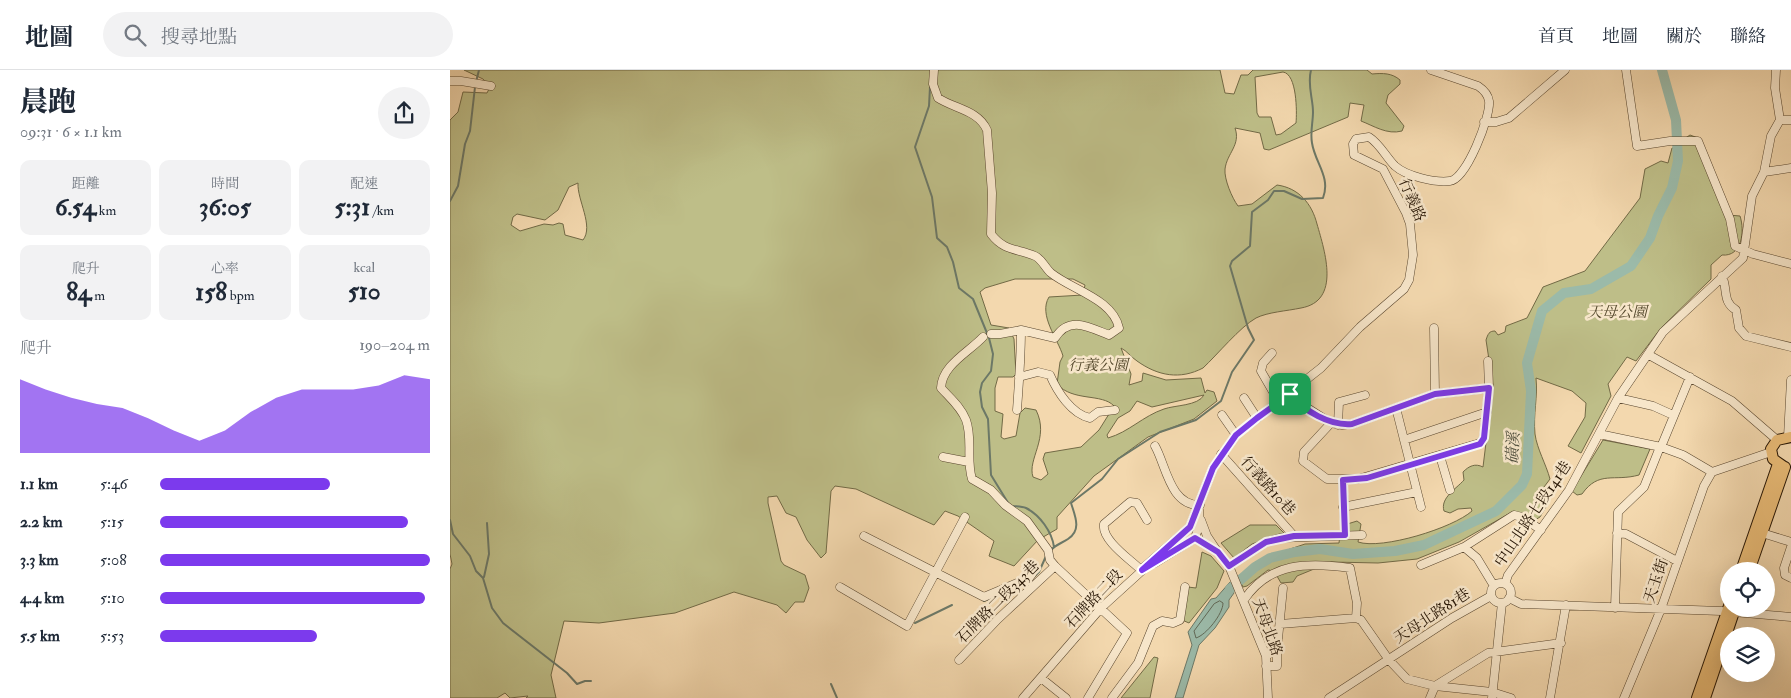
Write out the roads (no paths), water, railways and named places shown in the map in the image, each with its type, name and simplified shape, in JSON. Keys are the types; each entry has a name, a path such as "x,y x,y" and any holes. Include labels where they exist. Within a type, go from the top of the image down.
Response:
{"main road":[{"path":"1785,438 1771,452 1785,466"},
{"path":"1751,562 1785,466"},
{"path":"1745,562 1785,466"},
{"path":"1697,698 1728,617"},
{"path":"1705,698 1729,617"}],"street":[{"path":"934,70 933,84 938,98 975,115 983,121 987,130 992,192 991,234 1008,249 1037,257 1050,273 1087,294 1114,315 1119,328 1109,335 1073,323 1064,326 1055,338 1021,330 987,336 965,351 945,374 942,381 942,388 961,410 967,421 969,462 972,479 991,490 1006,505 1027,521 1048,550 1050,560 1055,566"},
{"name":"行義路","path":"1200,505 1213,468 1236,435 1321,368 1360,327 1404,289 1413,270 1410,224 1400,200 1383,169 1354,155 1353,144 1356,139 1369,137 1397,168 1429,179 1456,180 1466,169 1489,104 1485,91 1478,86 1431,70"},
{"path":"1626,70 1637,146 1670,141 1698,141 1730,219 1734,246 1791,264"},
{"path":"1745,251 1752,196 1764,172 1771,136 1780,120 1775,88 1776,70"},
{"path":"1484,122 1496,122 1509,118 1563,73"},
{"path":"450,82 461,81 491,86"},
{"path":"1780,120 1791,120"},
{"path":"1764,172 1791,168"},
{"name":"中山北路七段141巷","path":"1505,584 1508,575 1569,490 1618,398 1663,332 1742,259 1745,251"},
{"path":"1722,276 1726,284 1726,298 1730,306 1736,310 1739,328 1746,336 1791,347"},
{"path":"1434,328 1435,394"},
{"path":"1017,410 1022,353 1021,330"},
{"path":"1272,352 1263,363 1260,371 1279,402"},
{"path":"1649,355 1732,401 1785,438 1791,380"},
{"path":"1365,395 1339,402 1335,424 1304,452 1303,461 1327,479 1367,478 1411,466 1483,441 1489,388 1488,361"},
{"path":"1019,377 1038,372 1050,375 1064,398 1082,416 1090,418 1098,412 1115,410"},
{"path":"1615,608 1618,512 1644,487 1690,377"},
{"path":"1290,394 1295,400 1335,424 1352,424 1435,394 1489,388"},
{"path":"1244,398 1257,418"},
{"path":"1618,398 1653,406 1673,415"},
{"path":"1396,408 1421,507"},
{"path":"1404,440 1487,412"},
{"path":"1222,415 1236,435"},
{"path":"1599,434 1660,447 1683,455 1712,472 1771,452"},
{"path":"1155,446 1163,460 1171,487 1191,504 1200,505"},
{"name":"行義路10巷","path":"1221,454 1294,536"},
{"path":"1440,456 1450,490"},
{"path":"943,457 969,462"},
{"name":"天玉街","path":"1624,698 1661,609 1704,486 1712,472"},
{"path":"1343,480 1345,535"},
{"path":"1344,507 1417,492"},
{"path":"1147,520 1137,503 1130,502 1104,524 1103,529 1107,538 1142,570 1190,527 1200,505"},
{"path":"1200,505 1199,526 1195,538 1218,552"},
{"path":"1200,505 1202,526 1229,566 1266,542 1294,536 1362,535"},
{"path":"1421,565 1464,547 1514,515 1522,517 1541,530"},
{"path":"840,587 907,626 964,517"},
{"path":"1617,532 1626,534 1677,561"},
{"path":"1762,533 1791,542"},
{"path":"864,536 984,597 1029,578 1032,574"},
{"name":"石牌路二段","path":"1023,698 1101,608 1142,570 1195,538"},
{"path":"1464,547 1477,558 1494,586 1491,596 1494,601 1615,608 1720,609"},
{"path":"1791,547 1784,568 1785,575 1791,578"},
{"path":"1242,598 1259,581 1296,565 1322,564 1350,568 1357,603 1356,618"},
{"name":"石牌路二段343巷","path":"959,660 998,619 1055,566 1127,633 1088,698"},
{"name":"天母北路","path":"1229,566 1266,656 1268,698"},
{"path":"1492,695 1496,652 1510,590 1505,584 1494,586"},
{"path":"1112,698 1138,663 1153,626 1162,621 1174,623 1180,620 1185,587"},
{"path":"1266,666 1277,666 1283,588"},
{"name":"天母北路81巷","path":"1329,698 1452,618 1491,596"},
{"path":"1550,698 1566,606"},
{"path":"1775,613 1791,615"},
{"path":"1280,624 1356,618 1361,620 1389,660 1407,679 1435,686 1511,698"},
{"path":"1430,698 1435,686 1488,652 1561,643"},
{"path":"1266,656 1277,649"},
{"path":"1041,678 1066,698"}],"water":[{"path":"1230,582 1234,593 1229,600 1229,607 1215,628 1199,645 1183,698 1175,698 1192,645 1188,632 1211,599 1216,598"}],"waterway":[{"path":"476,82 479,70"},
{"path":"1051,550 1068,539 1075,531 1076,523 1071,503 1102,479 1118,459 1160,432 1196,420 1221,401 1232,372 1254,340 1248,328 1230,266 1232,261 1250,246 1252,212 1268,200 1274,191 1284,191 1302,199 1323,198 1325,190 1324,177 1311,139 1313,112 1310,86 1311,70"},
{"name":"磺溪","path":"1230,589 1255,567 1270,558 1295,552 1320,549 1353,554 1395,551 1424,545 1496,511 1522,485 1527,474 1531,391 1527,363 1542,311 1564,293 1591,289 1631,266 1650,238 1658,216 1672,188 1678,161 1676,120 1662,70"},
{"path":"450,201 458,186 465,144 470,131 475,87"},
{"path":"930,87 929,106 915,147 932,197 937,238 947,247 953,262 959,288 973,299 989,338 993,354 991,371 982,383 980,392 982,407 988,419 991,475 1010,506 1026,508 1040,519 1048,530 1054,547"},
{"path":"450,520 453,534 470,556 476,571 483,578 492,608 503,623 567,673 577,684 591,681"},
{"path":"484,577 489,554 487,523"},
{"path":"1032,579 1039,572 1046,556"},
{"path":"984,601 1024,584"},
{"path":"915,623 952,605"},
{"path":"831,684 837,698"}],"park label":[{"name":"天母公園","path":"1617,312"},
{"name":"行義公園","path":"1098,365"}]}
